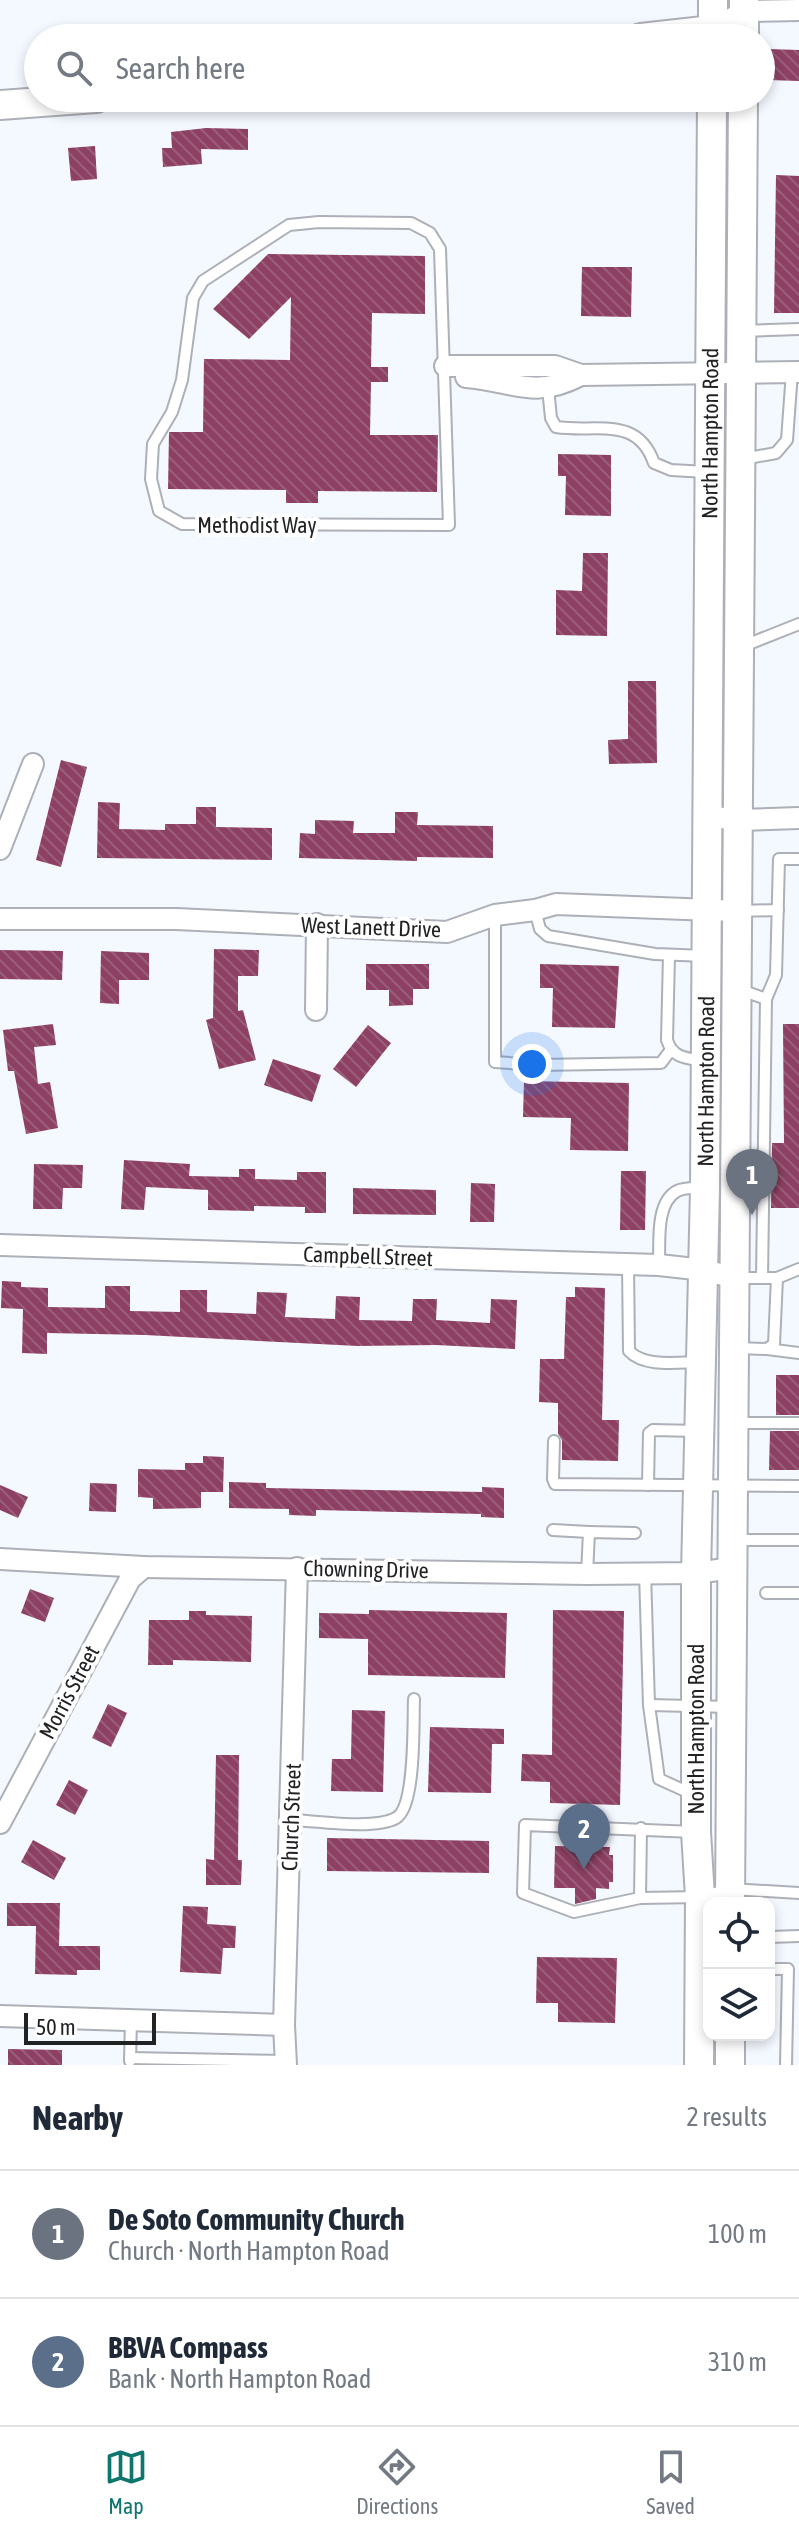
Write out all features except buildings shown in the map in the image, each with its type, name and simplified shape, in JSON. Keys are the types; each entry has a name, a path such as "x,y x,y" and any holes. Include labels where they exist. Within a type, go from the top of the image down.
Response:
{"main road":[{"path":"713,0 713,24"},
{"path":"0,105 24,103"},
{"name":"North Hampton Road","path":"699,2065 700,1897 695,1704 704,1270 712,112"},
{"name":"North Hampton Road","path":"730,1896 734,1348 748,1278 736,1164 743,112"},
{"path":"711,319 742,324"},
{"path":"706,988 737,989"},
{"path":"705,1176 736,1164"},
{"path":"697,1787 731,1779"},
{"path":"730,2041 730,2065"}],"street":[{"path":"744,16 799,10"},
{"path":"445,371 555,366 581,375 796,372"},
{"path":"445,371 518,387 548,388 560,386 581,375"},
{"path":"0,849 33,764"},
{"path":"707,816 738,820 799,818"},
{"name":"West Lanett Drive","path":"0,919 176,919 447,932 495,915 556,904 737,911"},
{"path":"316,1010 317,924"},
{"name":"Campbell Street","path":"0,1245 659,1265 748,1278"},
{"name":"Chowning Drive","path":"0,1559 144,1567 587,1574 696,1573 732,1554"},
{"name":"Morris Street","path":"0,1823 130,1579 144,1567"},
{"name":"Church Street","path":"286,2063 284,2025 297,1568"},
{"path":"0,2016 284,2025"}],"lane":[{"name":"Methodist Way","path":"319,222 411,223 430,233 440,249 445,371 449,525 182,524 159,511 151,479 153,444 172,412 182,380 193,298 203,281 289,225 319,222"},
{"path":"742,324 799,329"},
{"path":"741,459 776,453 787,440 796,372"},
{"path":"548,388 551,418 556,427 609,428 626,432 641,438 654,463 671,470 710,472"},
{"path":"739,648 799,624"},
{"path":"799,859 779,859 776,975 766,999 748,1278 777,1278 799,1269"},
{"path":"535,910 540,929 548,936 669,955 706,956"},
{"path":"737,911 778,910"},
{"path":"495,915 495,1062 538,1065 661,1063 670,1051"},
{"path":"669,955 667,1040 670,1051 677,1057 706,1061"},
{"path":"737,989 766,999"},
{"path":"659,1265 662,1211 669,1198 679,1189 705,1176"},
{"path":"628,1264 629,1351 636,1358 646,1361 701,1362"},
{"path":"767,1349 774,1344 777,1278"},
{"path":"734,1348 799,1353"},
{"path":"734,1423 799,1423"},
{"path":"648,1485 649,1433 653,1430 700,1431"},
{"path":"554,1441 555,1484 799,1486"},
{"path":"553,1530 635,1533"},
{"path":"587,1574 589,1532"},
{"path":"732,1554 799,1540"},
{"path":"645,1572 649,1705 659,1779 697,1787"},
{"path":"766,1593 799,1593"},
{"path":"292,1820 377,1823 398,1818 406,1805 412,1759 414,1699"},
{"path":"649,1705 732,1707"},
{"path":"696,1832 525,1825 523,1893 574,1912 640,1898 799,1893"},
{"path":"640,1898 641,1828"},
{"path":"775,1937 799,1936"},
{"path":"775,1969 788,1969 786,2065"},
{"path":"131,2019 130,2062 286,2063"}],"place":[{"name":"De Soto Community Church","path":"752,1215"},
{"name":"BBVA Compass","path":"584,1869"}]}
